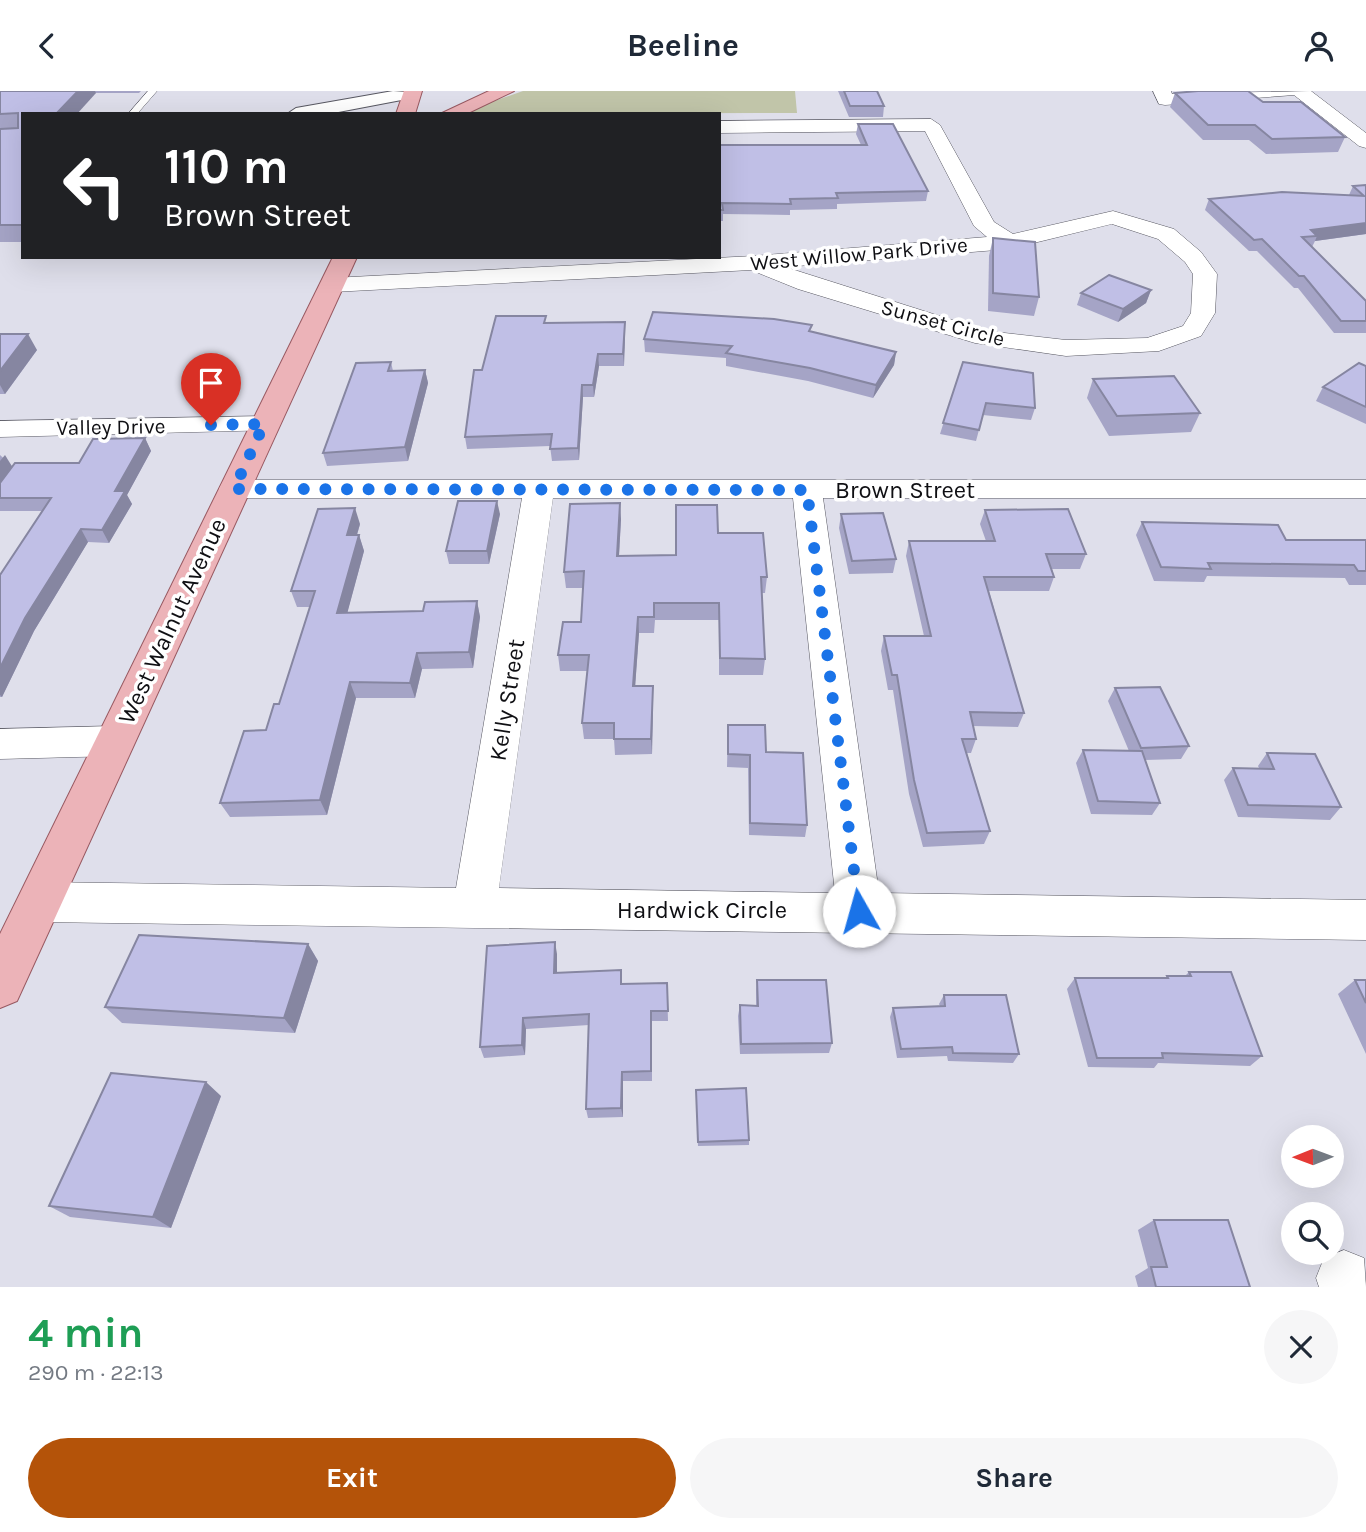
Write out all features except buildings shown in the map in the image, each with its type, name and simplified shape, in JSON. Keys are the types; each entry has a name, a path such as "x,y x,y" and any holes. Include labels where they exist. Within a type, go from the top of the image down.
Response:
{"main road":[{"path":"454,112 505,91"},
{"path":"307,112 416,92"},
{"path":"406,112 416,92"},
{"name":"West Walnut Avenue","path":"0,985 339,268"}],"street":[{"path":"1162,91 1165,100 1289,91"},
{"path":"1300,91 1366,142"},
{"path":"721,127 931,125 985,226 1009,242"},
{"name":"Sunset Circle","path":"754,263 806,284 984,338 1066,348 1150,346 1192,331 1203,313 1206,274 1194,257 1166,234 1113,217 1009,242"},
{"path":"839,234 985,226"},
{"name":"West Willow Park Drive","path":"339,268 754,263 1009,242"},
{"path":"339,268 419,259"},
{"name":"Valley Drive","path":"0,429 264,424"},
{"name":"Brown Street","path":"234,489 1366,489"},
{"name":"Kelly Street","path":"474,910 539,490"},
{"path":"807,490 859,911"},
{"path":"0,744 115,741"},
{"name":"Hardwick Circle","path":"39,902 474,910 859,911 1366,919"}],"lane":[{"path":"134,112 153,91"}],"green space":[{"path":"523,91 795,91 797,113 721,112 463,112"}],"route":[{"path":"211,425 264,424 234,489 807,490 859,911"}]}
